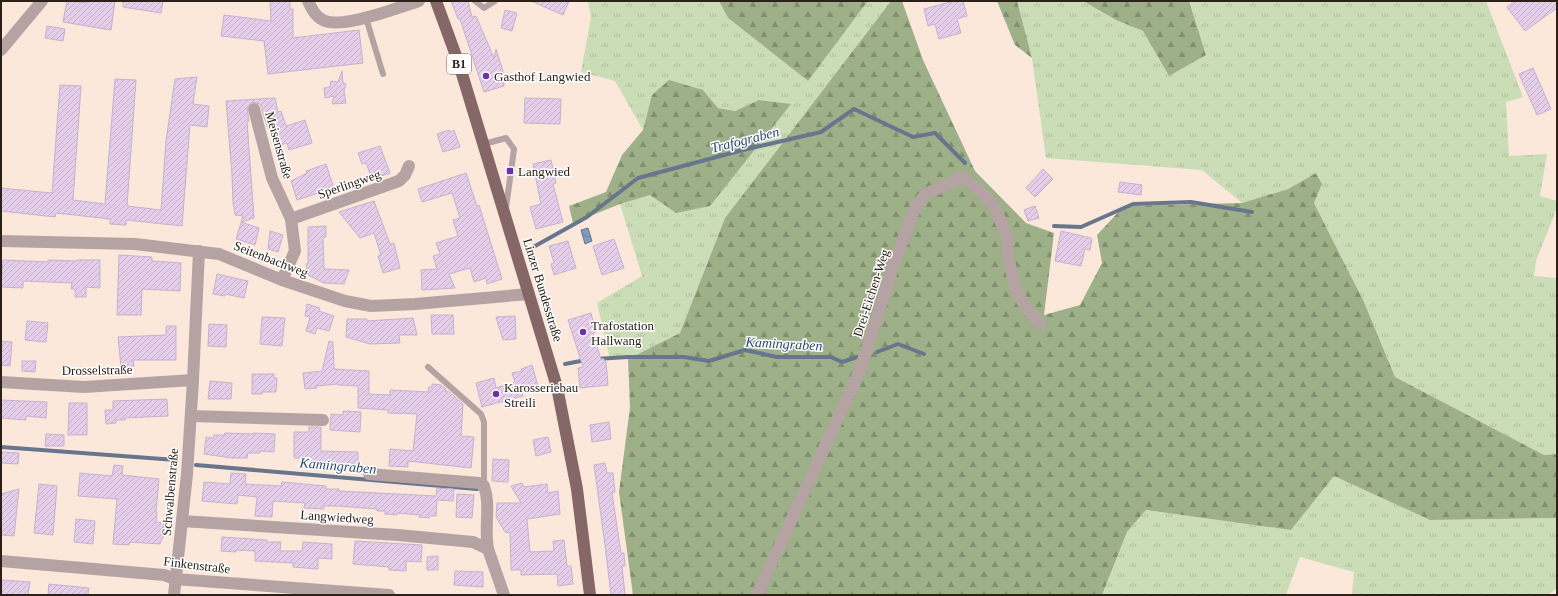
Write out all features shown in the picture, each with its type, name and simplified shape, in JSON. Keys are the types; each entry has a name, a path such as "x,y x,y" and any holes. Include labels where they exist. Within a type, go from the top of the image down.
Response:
{"main road":[{"name":"Linzer Bundesstraße","path":"436,1 459,64 557,387 577,489 590,595"}],"street":[{"path":"1,50 42,1"},
{"path":"308,1 314,14 323,21 338,23 366,18 419,1"},
{"name":"Meisenstraße","path":"254,109 272,178 291,219 295,252 282,280"},
{"name":"Sperlingweg","path":"291,219 399,181 405,175 409,166"},
{"name":"Drei-Eichen-Weg","path":"757,595 860,370 895,261 916,206 926,194 962,177 977,188 994,206 1007,236 1008,257 1016,290 1025,306 1040,324"},
{"name":"Seitenbachweg","path":"1,241 135,244 219,254 282,280 345,301 371,306 415,304 529,294"},
{"name":"Schwalbenstraße","path":"174,595 191,416 199,251"},
{"name":"Drosselstraße","path":"1,382 84,387 193,380"},
{"path":"191,416 323,420"},
{"path":"370,474 479,483 484,486 488,496 486,536 488,549 504,595"},
{"name":"Langwiedweg","path":"182,521 420,537 473,542 488,549"},
{"name":"Finkenstraße","path":"1,561 164,575 175,579 389,595"}],"lane":[{"path":"475,1 484,8 495,1"},
{"path":"366,18 383,74"},
{"path":"484,144 506,138 514,149 506,215"},
{"path":"428,367 481,414 484,422 484,486"}],"green space":[{"path":"588,1 719,1 728,18 808,81 868,1 891,1 725,218 680,333 628,359 610,359 597,303 642,276 620,204 650,195 676,213 759,100 735,111 718,108 703,90 652,96 643,130 615,81 581,72 591,17"},
{"path":"719,1 868,1 808,81 728,18"},
{"path":"891,1 902,1 923,60 975,171 1026,223 1054,233 1044,315 1080,305 1102,263 1097,235 1124,206 1242,203 1288,189 1316,173 1322,184 1314,203 1364,302 1395,377 1544,455 1557,454 1557,518 1430,520 1334,476 1291,530 1146,510 1127,532 1102,595 633,595 619,492 630,407 628,359 680,333 725,218"},
{"path":"997,1 1017,1 1032,58 1015,45"},
{"path":"1017,1 1083,1 1116,20 1143,31 1169,76 1206,55 1189,1 1486,1 1523,97 1506,102 1509,156 1547,154 1540,196 1557,201 1557,208 1536,261 1534,276 1557,278 1557,454 1544,455 1395,377 1364,302 1314,203 1322,184 1316,173 1288,189 1242,203 1202,170 1046,158 1032,58"},
{"path":"1083,1 1189,1 1206,55 1169,76 1143,31 1116,20"},
{"path":"669,80 703,90 718,108 735,111 759,100 791,104 710,206 676,213 650,195 620,204 573,223 569,206 606,192 622,155 643,130 652,95"},
{"path":"1334,476 1430,520 1557,518 1557,588 1548,595 1352,595 1354,572 1300,557 1286,595 1102,595 1127,532 1146,510 1291,530"}],"water":[{"path":"588,228 592,241 585,244 581,230"}],"building":[{"path":"67,1 88,3 88,1 115,1 111,30 63,22"},
{"path":"123,1 163,1 161,13 123,7"},
{"path":"270,1 290,1 290,9 293,9 293,38 359,30 363,63 268,74 264,41 221,36 224,15 271,21"},
{"path":"451,1 468,1 472,17 476,16 494,58 496,49 503,71 504,86 484,92 460,19 458,19"},
{"path":"531,1 569,1 563,15"},
{"path":"954,1 963,1 967,16 957,19 961,33 939,39 935,24 928,26 924,9"},
{"path":"1515,1 1557,1 1557,8 1525,31 1507,7"},
{"path":"505,10 517,13 512,31 501,28"},
{"path":"47,26 65,29 63,41 45,38"},
{"path":"1533,68 1551,109 1537,115 1519,74"},
{"path":"342,71 343,83 346,84 344,91 346,103 332,104 334,96 325,98 324,88 330,87 331,81 338,82"},
{"path":"197,77 193,104 209,106 207,127 190,125 182,226 126,220 126,225 110,224 110,219 56,213 55,217 1,211 1,188 52,193 60,85 81,86 73,200 105,204 115,79 136,80 127,206 161,210 166,141 175,79"},
{"path":"275,98 278,112 281,111 286,126 305,120 312,143 289,150 287,143 276,147 271,128 268,129 260,104 252,102 247,107 254,218 241,222 243,216 235,215 233,202 226,101"},
{"path":"525,98 561,99 560,124 524,123"},
{"path":"449,130 450,132 454,130 460,147 443,152 437,134"},
{"path":"380,146 390,173 372,179 366,163 362,164 358,153"},
{"path":"551,160 556,183 553,184 563,222 536,229 530,207 541,204 533,164"},
{"path":"326,164 334,188 297,200 291,181 307,173 306,171"},
{"path":"1043,169 1053,179 1035,197 1026,188"},
{"path":"466,173 477,206 479,205 502,279 487,284 486,278 474,282 470,268 449,274 455,288 422,290 421,270 437,269 433,256 440,254 436,243 458,236 453,220 460,218 452,193 422,202 418,189"},
{"path":"1120,182 1142,185 1141,195 1118,192"},
{"path":"374,201 390,244 394,243 400,268 383,273 378,256 381,255 374,233 360,238 339,212"},
{"path":"1035,206 1039,218 1028,221 1024,210"},
{"path":"241,222 259,228 255,245 236,239"},
{"path":"326,226 326,237 323,237 324,269 349,270 344,284 324,283 308,275 306,264 308,264 308,227"},
{"path":"270,231 283,235 278,252 268,249"},
{"path":"1061,231 1092,239 1090,250 1085,249 1081,266 1055,261"},
{"path":"614,239 624,268 602,275 593,246"},
{"path":"568,241 576,268 554,275 551,264 554,263 549,246"},
{"path":"119,255 152,257 152,261 181,263 180,291 142,289 141,315 117,315"},
{"path":"3,260 48,262 48,260 100,260 100,288 86,287 86,297 75,297 75,289 71,289 72,283 23,281 23,288 1,287"},
{"path":"217,274 248,281 244,298 225,294 225,296 213,294"},
{"path":"307,304 320,308 319,311 334,316 329,331 317,328 315,334 306,331 310,317 305,316"},
{"path":"591,313 596,332 593,333 601,359 604,359 606,362 608,385 580,388 578,368 583,367 568,320"},
{"path":"431,315 453,315 454,334 432,334"},
{"path":"515,316 516,339 503,340 496,317"},
{"path":"262,317 285,318 282,346 260,344"},
{"path":"413,318 417,335 399,335 400,343 370,344 346,337 347,319 367,319 367,321"},
{"path":"27,321 48,323 46,342 25,340"},
{"path":"209,324 227,325 226,347 208,346"},
{"path":"166,326 176,326 176,360 133,360 134,366 121,367 118,337 166,335"},
{"path":"1,341 12,342 10,366 1,365"},
{"path":"329,341 333,342 334,369 369,371 369,394 390,395 390,390 428,392 429,387 432,387 432,384 441,385 446,389 445,392 448,391 463,404 461,436 474,437 471,468 408,461 408,467 389,466 390,449 413,451 417,414 388,413 388,410 358,408 358,386 338,384 316,386 317,388 305,389 303,373 322,371"},
{"path":"22,361 36,361 35,372 22,371"},
{"name":"Karosseriebau Streili","path":"532,365 538,386 522,391 523,396 482,407 476,383 494,378 496,388 515,382 512,373 522,371 521,369"},
{"path":"252,374 274,374 274,378 277,378 276,392 252,394"},
{"path":"210,381 232,383 231,399 208,399"},
{"path":"167,399 168,416 125,418 125,420 116,420 116,423 106,424 105,410 113,410 113,401"},
{"path":"1,400 47,402 46,418 26,416 26,420 1,418"},
{"path":"69,403 87,403 87,435 68,435"},
{"path":"343,411 361,412 360,432 330,430 331,414 343,415"},
{"path":"609,422 611,439 592,442 590,425"},
{"path":"309,427 321,427 321,451 358,452 358,469 321,467 321,461 304,461 304,458 294,458 294,432 309,432"},
{"path":"225,433 275,434 274,452 260,451 260,453 248,453 247,458 232,458 204,454 206,437 213,438 214,435 224,435"},
{"path":"46,434 64,435 64,446 45,446"},
{"path":"548,437 551,452 536,456 533,440"},
{"path":"1,452 19,453 18,464 1,463"},
{"path":"493,459 509,460 508,482 492,481"},
{"path":"605,463 607,473 613,473 615,492 612,493 621,553 624,553 625,566 622,566 625,595 611,595 594,465"},
{"path":"114,465 123,466 122,475 159,479 156,522 164,523 163,538 160,544 130,542 129,545 113,544 117,499 78,496 80,473 112,476"},
{"path":"231,473 246,474 245,484 281,486 282,482 326,486 326,489 339,489 339,491 436,496 437,488 454,489 453,501 437,500 436,516 429,516 429,518 419,517 420,515 397,513 397,515 385,514 385,511 377,511 377,509 338,506 324,506 324,509 304,508 305,503 273,501 272,517 255,516 257,497 238,495 237,504 202,501 204,482 230,484"},
{"path":"522,483 524,487 547,484 548,493 558,491 560,514 527,519 530,552 554,551 553,541 564,540 567,566 571,566 573,584 558,586 557,574 521,575 521,570 511,570 510,533 505,532 496,517 497,503 521,503 511,486"},
{"path":"39,484 57,486 53,535 34,533"},
{"path":"19,489 14,536 1,535 1,494"},
{"path":"457,494 474,495 472,518 456,517"},
{"path":"76,519 95,521 93,544 74,542"},
{"path":"222,537 281,542 280,551 302,551 303,542 332,544 332,559 318,558 318,569 293,567 293,563 255,561 255,551 221,551"},
{"path":"355,541 422,545 421,562 406,561 406,571 389,570 389,567 353,564"},
{"path":"438,556 438,570 427,570 427,557"},
{"path":"455,571 483,572 483,587 454,585"},
{"path":"2,580 30,582 28,595 1,595"},
{"path":"49,584 89,588 88,595 48,595"}],"waterway":[{"name":"Trafograben","path":"528,250 587,217 638,178 743,150 821,132 854,109 913,137 935,133 965,163"},
{"name":"Trafograben","path":"1054,226 1081,227 1133,204 1191,202 1252,212"},
{"path":"877,352 898,344 924,354"},
{"name":"Kamingraben","path":"596,359 628,357 684,357 709,361 745,350 777,357 831,357 842,362 857,357"},
{"name":"Kamingraben","path":"565,364 586,360"},
{"path":"1,447 176,460"},
{"name":"Kamingraben","path":"196,465 477,489"}],"place":[{"name":"Gasthof Langwied","path":"486,76"},
{"name":"Langwied","path":"510,171"},
{"name":"Trafostation Hallwang","path":"583,332"},
{"name":"Karosseriebau Streili","path":"496,394"}]}
